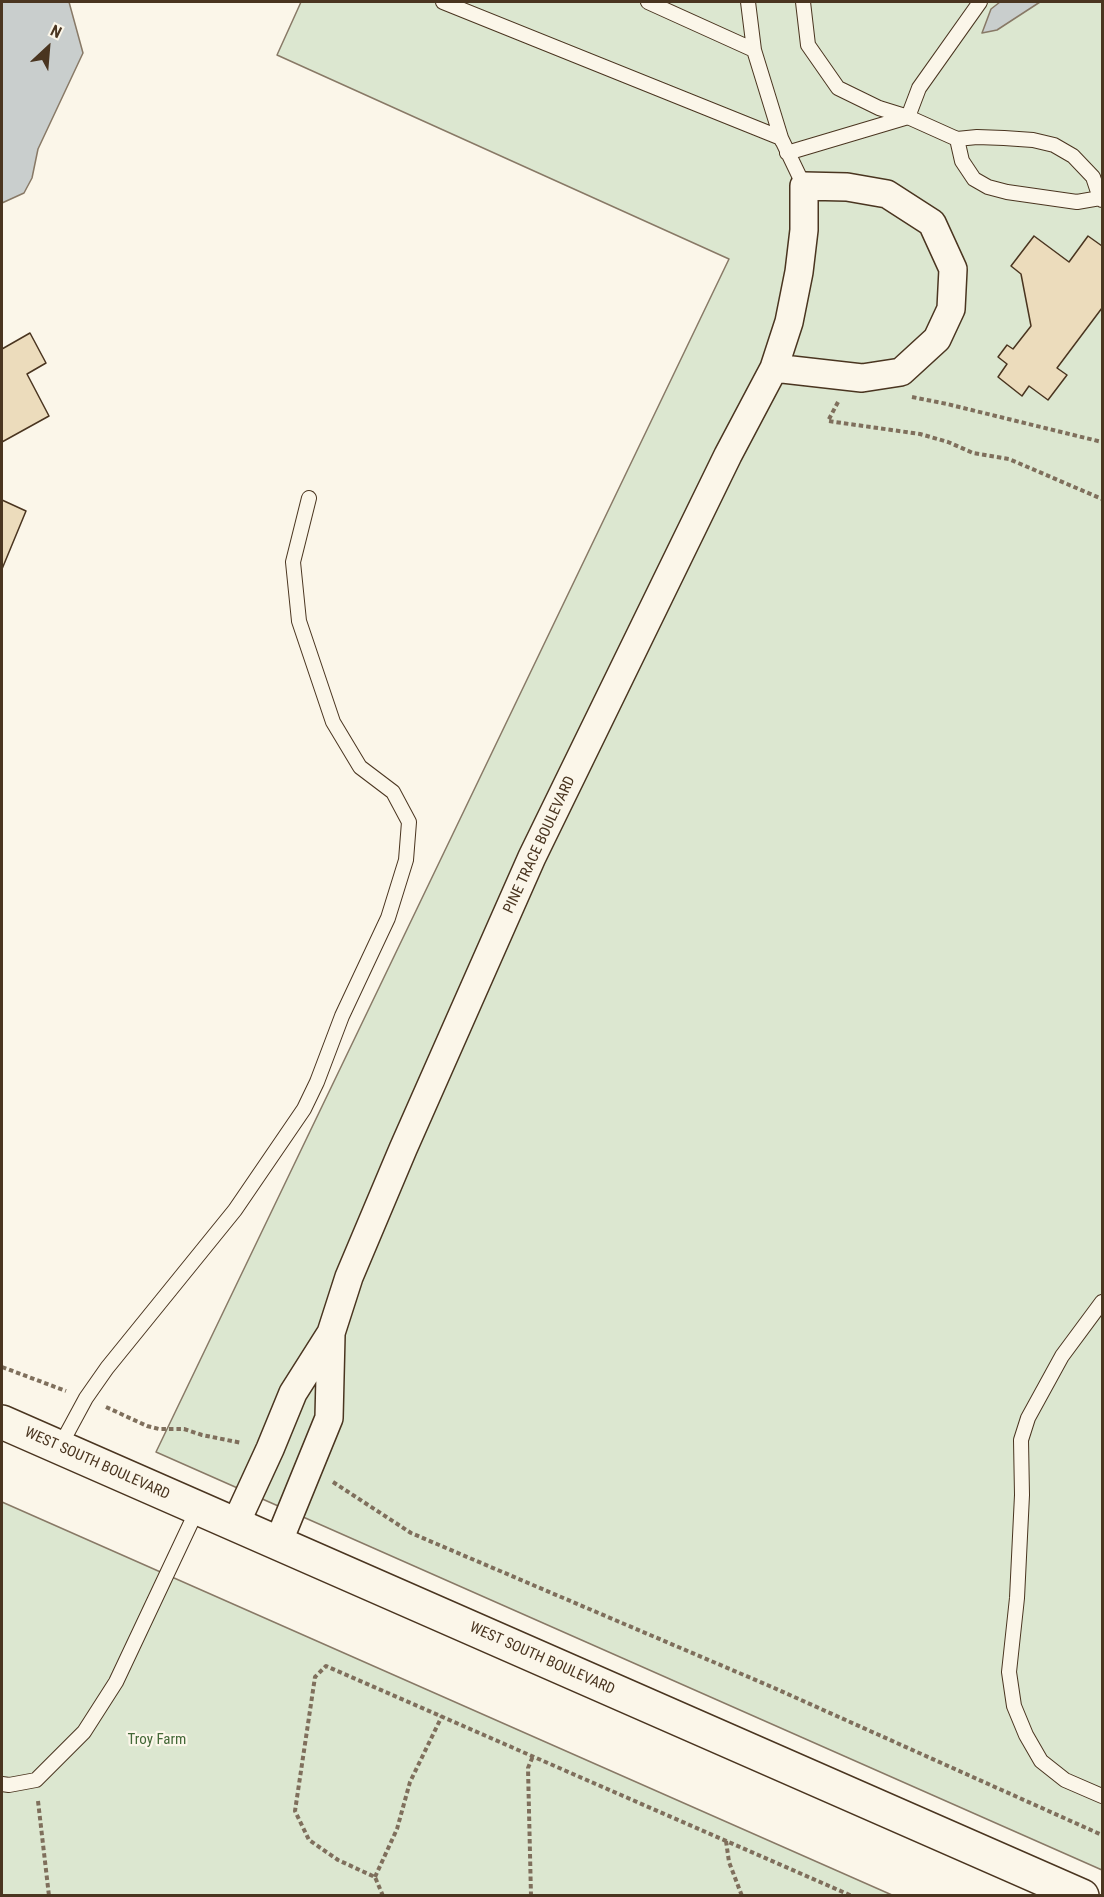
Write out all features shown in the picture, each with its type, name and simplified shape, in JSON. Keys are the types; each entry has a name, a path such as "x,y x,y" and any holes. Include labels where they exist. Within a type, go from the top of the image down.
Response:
{"main road":[{"name":"WEST SOUTH BOULEVARD","path":"2,1422 1082,1896"}],"street":[{"path":"774,368 862,378 902,372 936,339 951,309 952,269 932,223 887,194 847,187 804,186"},
{"name":"PINE TRACE BOULEVARD","path":"235,1524 293,1393 330,1334 349,1277 403,1149 532,857 774,368 789,322 799,272 804,230 804,186"},
{"name":"PINE TRACE BOULEVARD","path":"278,1543 329,1418 330,1334"}],"lane":[{"path":"444,2 781,138 804,186"},
{"path":"648,2 754,50"},
{"path":"748,2 754,50 785,147"},
{"path":"803,2 808,45 838,88 879,108 908,117 957,139 1004,138 1033,140 1054,145 1073,156 1093,177 1101,199 1077,202 988,187 974,179 962,161 957,139"},
{"path":"908,117 919,88 980,2"},
{"path":"785,147 908,117"},
{"path":"59,1448 86,1398 107,1368 235,1210 304,1109 318,1082 342,1016 388,918 406,860 408,822 393,792 360,766 333,722 299,621 293,562 309,498"},
{"path":"1102,1302 1062,1356 1028,1418 1021,1440 1022,1495 1017,1598 1009,1672 1014,1706 1026,1735 1041,1761 1065,1780 1102,1796"},
{"path":"2,1784 9,1785 36,1780 84,1732 116,1682 198,1508"}],"path":[{"path":"841,395 828,421 920,434 974,453 1009,459 1102,499"},
{"path":"902,396 947,404 1102,442"},
{"path":"202,1435 246,1444"},
{"path":"340,1488 420,1537 772,1687 1102,1835"},
{"path":"375,1877 338,1860 309,1840 295,1811 315,1677 326,1666 852,1896"},
{"path":"382,1896 375,1877 397,1829 410,1782 442,1716"},
{"path":"531,1896 528,1768 533,1756"},
{"path":"36,1780 49,1896"},
{"path":"726,1840 729,1862 742,1896"}],"green space":[{"path":"301,2 1102,2 1102,1870 156,1452 729,259 277,55"},
{"name":"Troy Farm","path":"2,1502 892,1895 2,1895"}],"shaded area":[{"path":"2,2 69,2 83,53 38,149 32,178 24,193 2,203"},
{"path":"1000,2 1040,2 997,30 982,33 991,9"}],"building":[{"path":"1034,236 1069,262 1088,236 1102,246 1102,308 1057,368 1067,375 1048,400 1029,386 1022,396 998,377 1007,364 998,357 1007,345 1013,349 1031,326 1021,274 1011,266"},
{"path":"30,333 46,363 27,374 49,416 2,442 2,349"},
{"path":"2,500 26,511 2,569"}]}
